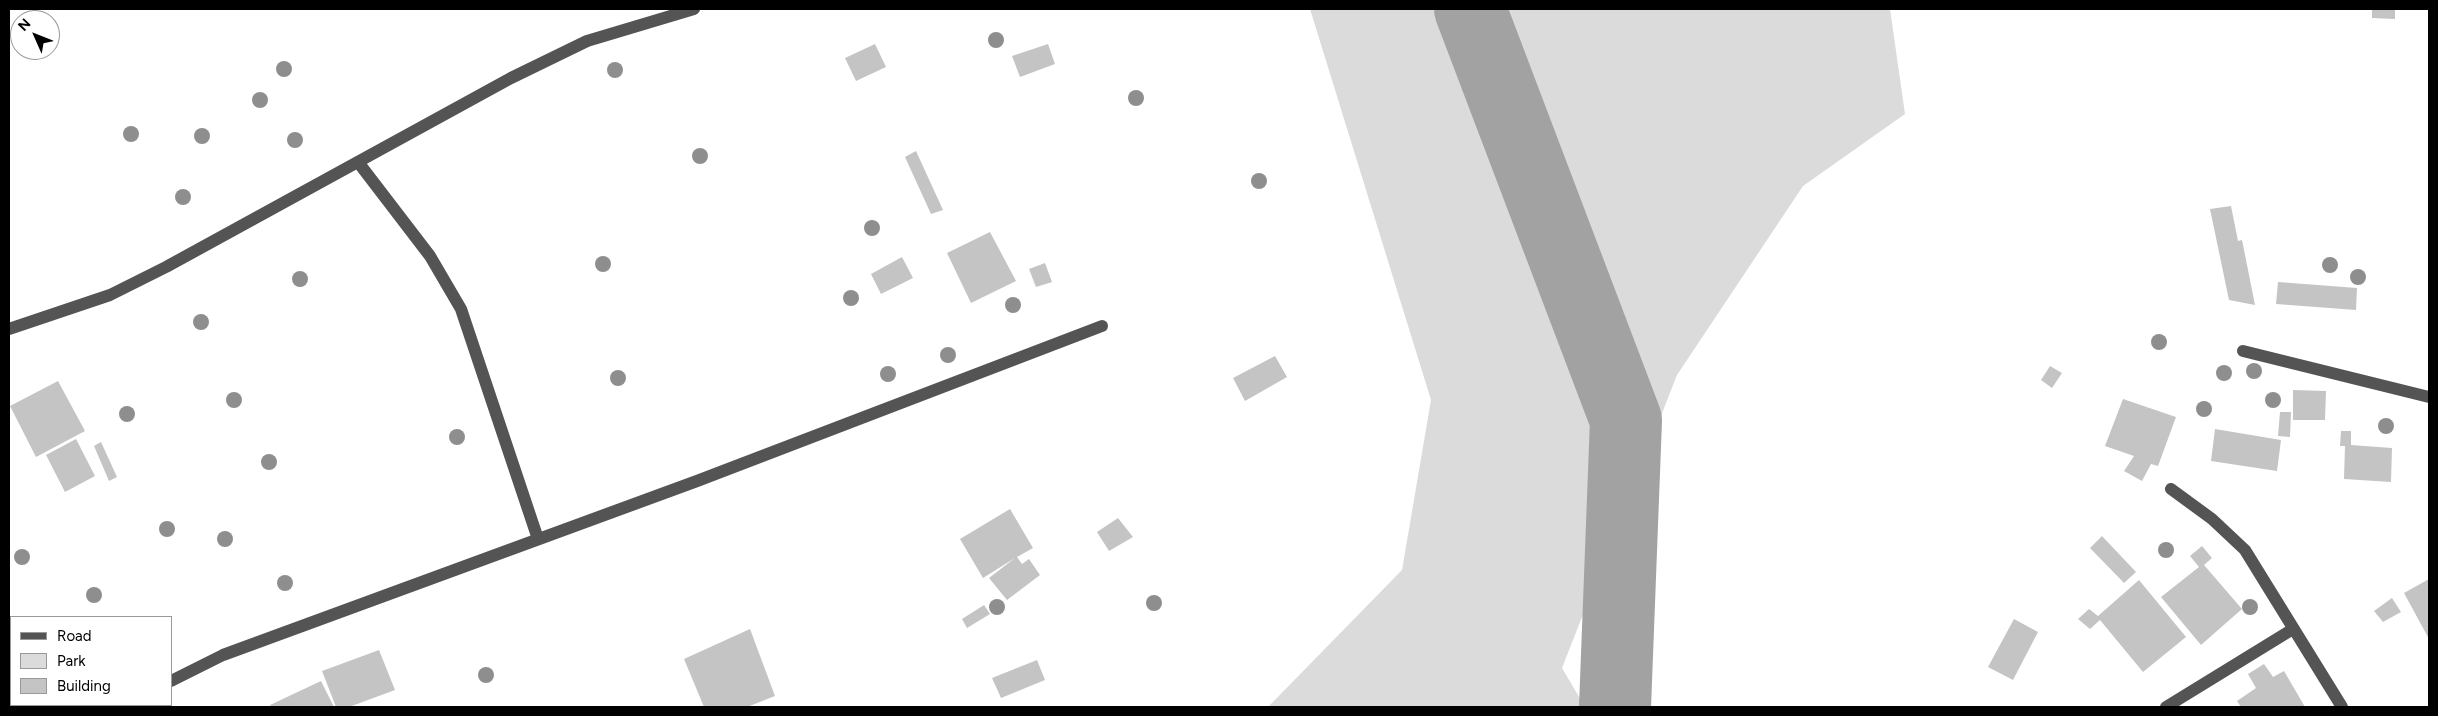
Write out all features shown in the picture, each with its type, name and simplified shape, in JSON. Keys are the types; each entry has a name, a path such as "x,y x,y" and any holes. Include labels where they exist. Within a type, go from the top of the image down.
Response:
{"street":[{"path":"9,329 110,295 166,267 511,78 587,41 694,9"},
{"path":"358,162 430,256 461,309 538,539"},
{"path":"172,680 223,655 538,539 1102,326"},
{"path":"2243,351 2429,397"},
{"path":"2171,489 2212,519 2245,550 2342,707"},
{"path":"2166,707 2293,629"}],"green space":[{"path":"1310,9 1890,9 1905,114 1803,186 1677,375 1562,668 1585,707 1268,707 1402,570 1431,400"}],"building":[{"path":"2372,9 2395,9 2395,19 2372,18"},
{"path":"875,44 886,67 856,81 845,58"},
{"path":"1048,44 1055,64 1020,77 1012,56"},
{"path":"916,151 943,210 931,214 905,157"},
{"path":"2231,206 2238,241 2242,240 2255,305 2229,300 2210,209"},
{"path":"990,232 1016,281 971,303 947,253"},
{"path":"902,257 913,278 881,294 871,274"},
{"path":"1045,263 1052,282 1036,287 1029,269"},
{"path":"2278,282 2357,288 2356,310 2276,304"},
{"path":"1275,356 1287,377 1245,401 1233,378"},
{"path":"2050,366 2062,373 2052,388 2041,380"},
{"path":"58,381 85,431 36,457 10,406"},
{"path":"2293,390 2326,391 2325,420 2293,420"},
{"path":"2123,399 2176,417 2158,466 2151,464 2142,481 2124,471 2134,456 2105,446"},
{"path":"2280,412 2291,412 2290,437 2278,436"},
{"path":"2215,429 2281,440 2277,471 2211,461"},
{"path":"2341,431 2351,431 2351,445 2392,448 2391,482 2344,479 2345,446 2340,446"},
{"path":"76,439 95,476 65,492 46,455"},
{"path":"101,442 117,477 109,481 94,446"},
{"path":"1010,509 1033,548 1017,557 1022,564 1029,559 1040,575 1007,600 989,578 1015,558 983,578 960,539"},
{"path":"1118,518 1133,537 1109,551 1097,532"},
{"path":"2102,536 2136,572 2124,583 2090,548"},
{"path":"2202,546 2212,558 2204,565 2242,609 2201,645 2161,597 2199,567 2190,556"},
{"path":"2429,579 2429,639 2404,593"},
{"path":"2139,580 2186,637 2143,672 2100,620 2090,629 2078,619 2089,609 2098,616"},
{"path":"2392,598 2401,612 2383,622 2374,611"},
{"path":"984,605 990,614 967,628 962,619"},
{"path":"2014,619 2038,632 2013,680 1988,667"},
{"path":"750,629 775,696 747,707 704,707 684,659"},
{"path":"379,650 395,690 349,707 336,707 322,671"},
{"path":"1037,660 1045,680 1001,698 992,678"},
{"path":"2264,664 2273,677 2284,671 2305,707 2241,707 2237,701 2256,688 2248,674"},
{"path":"321,681 334,707 271,707 270,705"}],"waterway":[{"path":"1470,9 1626,420 1615,707"}]}
